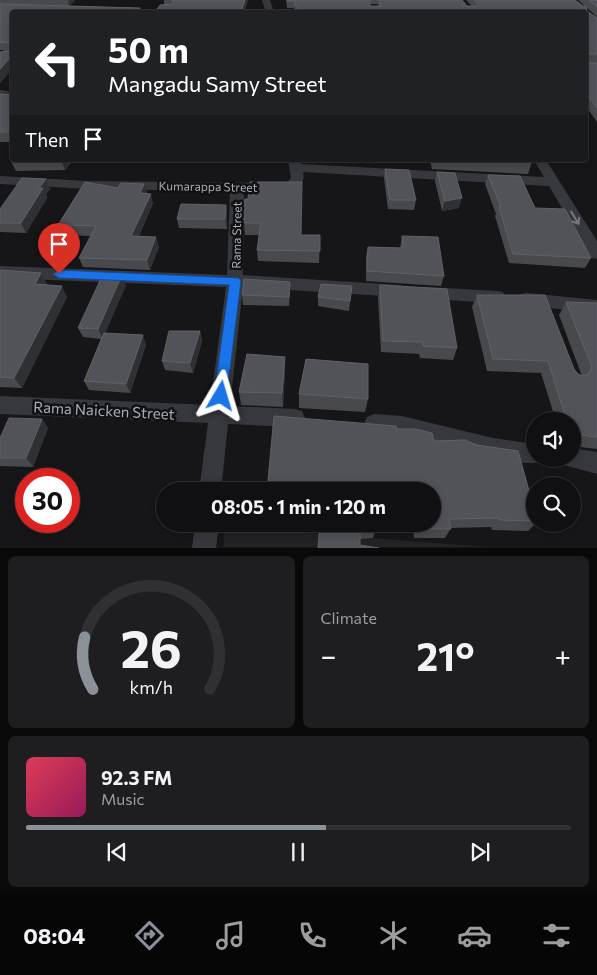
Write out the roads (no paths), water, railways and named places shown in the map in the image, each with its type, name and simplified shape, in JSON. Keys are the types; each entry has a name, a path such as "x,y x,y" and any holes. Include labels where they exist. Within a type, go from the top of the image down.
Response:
{"street":[{"path":"541,162 597,254"},
{"name":"Kumarappa Street","path":"0,180 87,185 289,187 296,184 298,178 294,164 554,182"},
{"name":"Rama Street","path":"211,482 235,281 237,187"},
{"path":"0,272 235,281 545,300 597,307"},
{"name":"Rama Naicken Street","path":"0,405 218,416 261,416 310,420"},
{"path":"356,423 402,426 493,448 526,453"},
{"path":"581,460 597,463"},
{"path":"204,548 206,532"}]}
